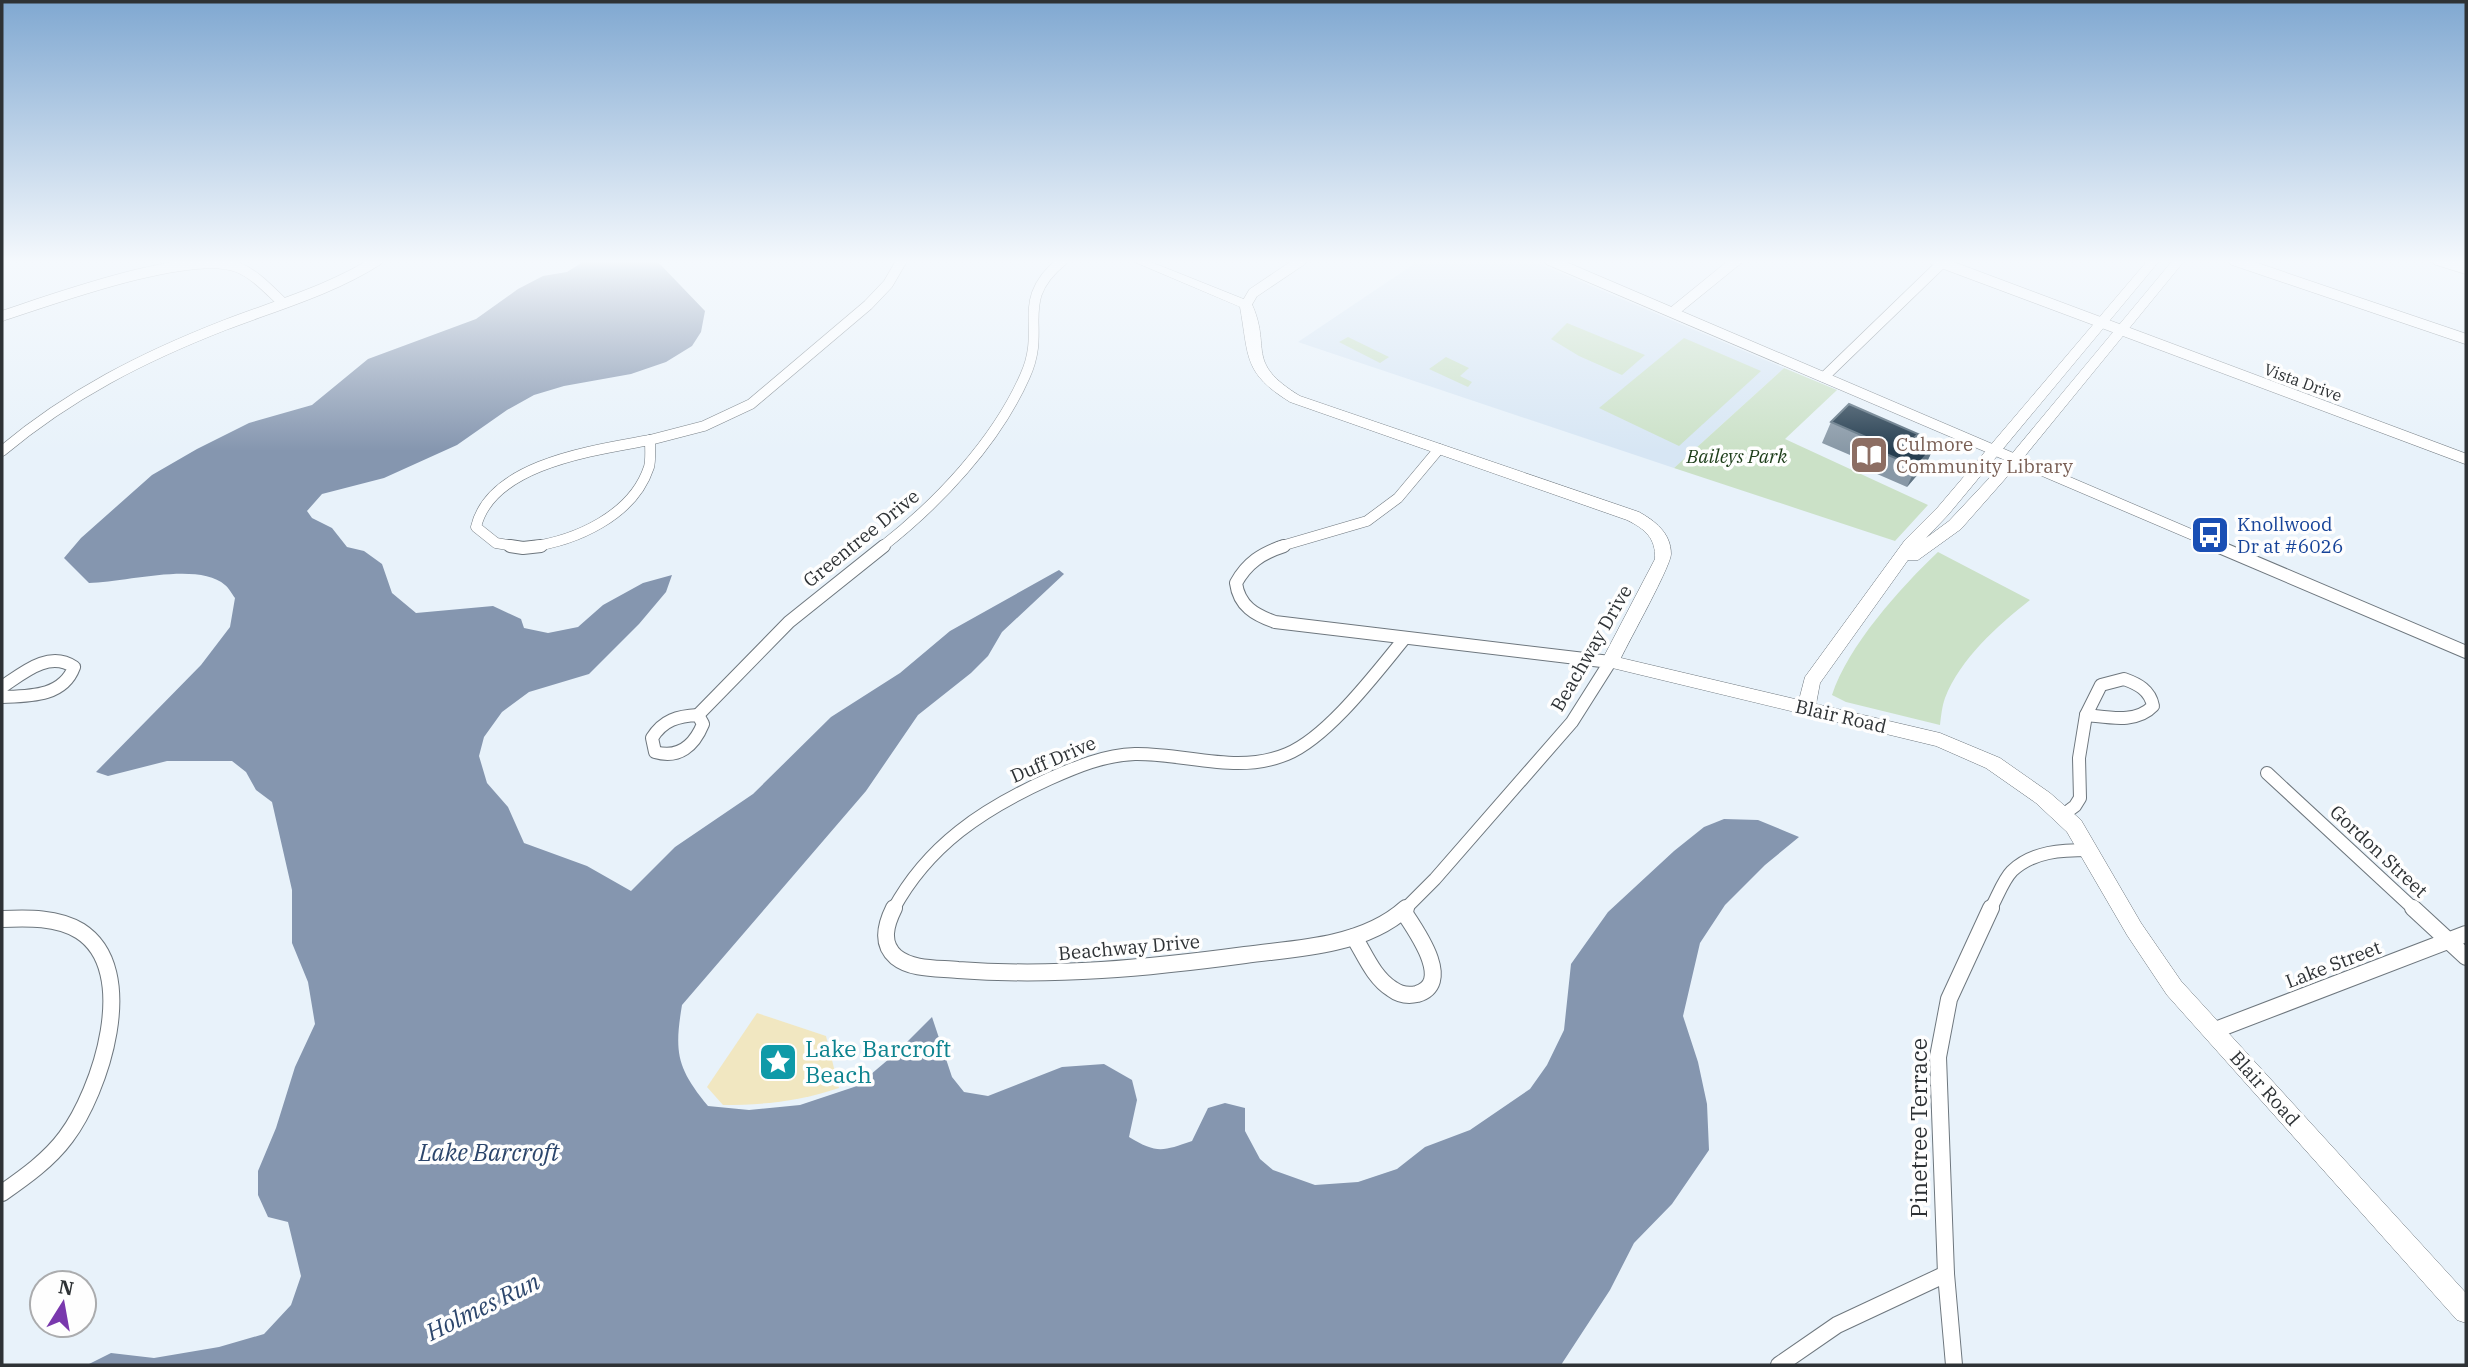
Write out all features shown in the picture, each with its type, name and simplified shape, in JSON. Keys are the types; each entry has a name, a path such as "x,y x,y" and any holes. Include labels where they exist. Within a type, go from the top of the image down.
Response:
{"street":[{"path":"2,451 44,415 105,376 230,324"},
{"path":"650,440 653,451 650,464 634,496 616,513 592,529 534,548 510,548 492,543 482,536 476,527 486,506 525,472 569,456 694,430 749,404 844,324"},
{"name":"Greentree Drive","path":"698,715 799,612 908,528 945,494 1020,387 1031,362 1035,324"},
{"name":"Beachway Drive","path":"897,957 919,966 981,973 1026,975 1098,972 1333,943 1354,937 1384,924 1403,911 1435,879 1572,722 1610,662 1664,559 1658,534 1633,516 1296,399 1264,377 1254,357 1249,324"},
{"path":"1700,324 2466,652"},
{"path":"1824,377 1876,324"},
{"path":"1807,708 1811,682 1911,544 1933,523 2099,324"},
{"name":"Vista Drive","path":"2105,324 2466,459"},
{"path":"1897,565 1955,525 2015,458 2126,324"},
{"path":"2421,324 2466,339"},
{"name":"Blair Road","path":"1439,449 1399,498 1375,516 1346,529 1266,552 1245,565 1236,583 1242,604 1275,622 1610,662 1940,740 1970,751 2010,773 2063,815 2090,850 2154,961 2174,988 2466,1311"},
{"name":"Duff Drive","path":"897,957 886,942 885,930 891,913 937,847 977,814 1049,779 1108,756 1160,755 1241,766 1274,760 1293,752 1312,737 1375,674 1404,639"},
{"path":"2,687 28,670 48,662 61,660 74,667 71,677 51,691 34,696 2,697"},
{"path":"2063,815 2075,806 2080,798 2080,758 2086,715 2098,690 2110,681 2124,679 2143,687 2153,700 2150,711 2137,716 2086,715"},
{"name":"Gordon Street","path":"2267,773 2466,957"},
{"name":"Pinetree Terrace","path":"1954,1365 1946,1274 1938,1058 1949,999 1980,927 2011,872 2037,855 2065,850 2090,850"},
{"path":"1354,937 1388,988 1406,996 1424,992 1433,979 1433,968 1430,957 1403,911"},
{"path":"2,919 44,920 78,930 100,953 108,970 111,990 103,1056 96,1083 83,1110 68,1136 50,1156 2,1193"},
{"name":"Lake Street","path":"2213,1031 2466,934"},
{"path":"1779,1365 1814,1339 1860,1314 1946,1274"}],"shaded area":[{"path":"1325,324 1680,324 1784,368 1674,468 1298,342"}],"green space":[{"path":"1569,324 1645,355 1622,375 1579,356 1551,339"},
{"path":"1348,337 1389,357 1380,363 1339,342"},
{"path":"1684,338 1761,371 1679,446 1599,408"},
{"path":"1446,357 1469,368 1460,376 1472,382 1468,387 1429,369"},
{"name":"Baileys Park","path":"1784,368 1837,390 1785,439 1928,505 1895,541 1674,468"},
{"path":"1938,552 2030,600 1993,632 1960,669 1945,698 1940,725 1846,702 1832,695 1850,657 1877,619"}],"sand":[{"name":"Lake Barcroft Beach","path":"757,1013 826,1036 839,1088 782,1101 723,1105 707,1087"}],"water":[{"name":"Lake Barcroft","path":"463,324 703,324 701,332 692,346 666,362 631,374 564,386 534,395 507,410 457,445 384,478 322,494 307,511 312,518 332,528 347,547 364,551 382,564 392,593 416,613 493,606 521,619 524,628 548,633 578,627 603,605 643,583 672,575 666,592 639,624 589,674 529,692 502,712 484,737 479,756 487,783 508,807 524,843 587,866 631,891 675,847 753,794 831,717 900,673 950,631 1059,570 1064,574 1002,632 988,656 971,673 918,715 866,791 682,1005 678,1036 680,1059 690,1081 708,1106 749,1110 800,1105 857,1086 896,1053 932,1017 952,1077 964,1092 988,1096 1062,1067 1104,1064 1132,1080 1137,1100 1129,1137 1147,1146 1167,1149 1192,1141 1208,1108 1225,1103 1245,1108 1245,1131 1260,1159 1273,1170 1315,1185 1358,1182 1397,1169 1425,1147 1470,1130 1530,1089 1547,1065 1564,1030 1571,964 1608,912 1704,827 1724,819 1758,820 1799,837 1765,865 1725,905 1700,943 1683,1016 1698,1062 1707,1104 1709,1150 1672,1204 1634,1243 1610,1290 1561,1365 87,1365 111,1353 154,1358 219,1347 264,1334 291,1305 301,1276 288,1222 268,1217 258,1195 258,1171 276,1128 295,1067 315,1024 308,982 292,943 292,890 272,802 256,790 246,772 232,761 167,761 108,776 96,772 201,665 230,627 235,598 225,585 213,578 197,575 160,575 89,583 64,558 81,538 152,475 249,423 312,405 368,359"}],"building":[{"path":"1849,404 1918,434 1915,437 1935,445 1916,467 1870,447 1875,441 1831,422"}],"place":[{"name":"Culmore Community Library","path":"1869,455"},
{"name":"Knollwood Dr at #6026","path":"2210,535"},
{"name":"Lake Barcroft Beach","path":"778,1062"}],"water label":[{"name":"Holmes Run","path":"483,1307"}]}
